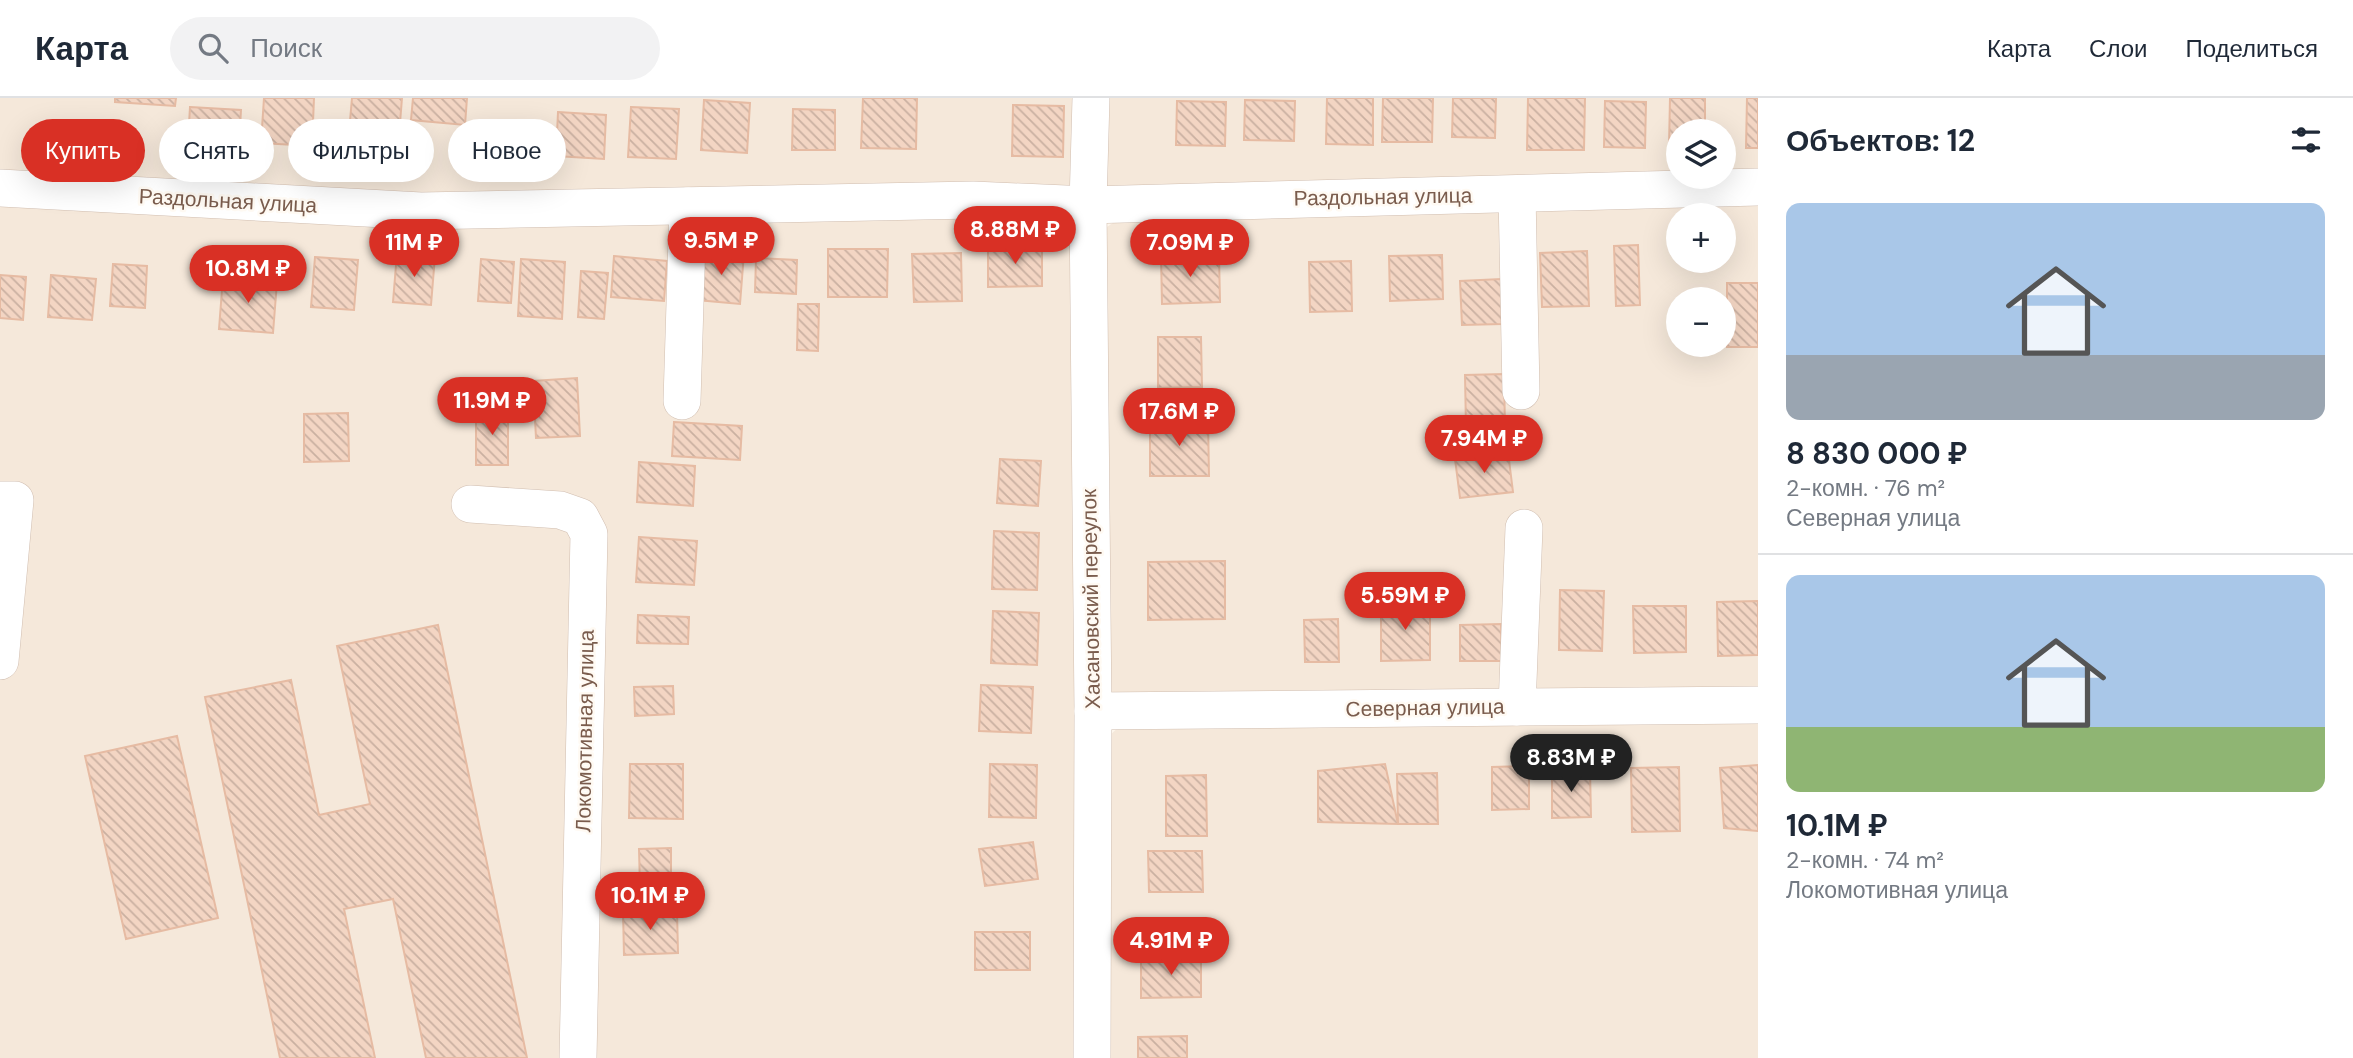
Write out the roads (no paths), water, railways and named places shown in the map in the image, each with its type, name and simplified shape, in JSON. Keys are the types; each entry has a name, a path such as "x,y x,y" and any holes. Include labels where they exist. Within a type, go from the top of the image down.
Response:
{"street":[{"name":"Хасановский переулок","path":"1091,98 1088,205 1093,711 1092,1058"},
{"name":"Раздольная улица","path":"0,188 421,211 973,200 1088,205 1758,187"},
{"path":"1517,194 1521,391"},
{"path":"682,401 688,206"},
{"path":"0,500 15,500 0,661"},
{"name":"Локомотивная улица","path":"470,504 560,510 580,517 589,534 578,1058"},
{"path":"1517,707 1524,528"},
{"name":"Северная улица","path":"1093,711 1758,705"}]}
